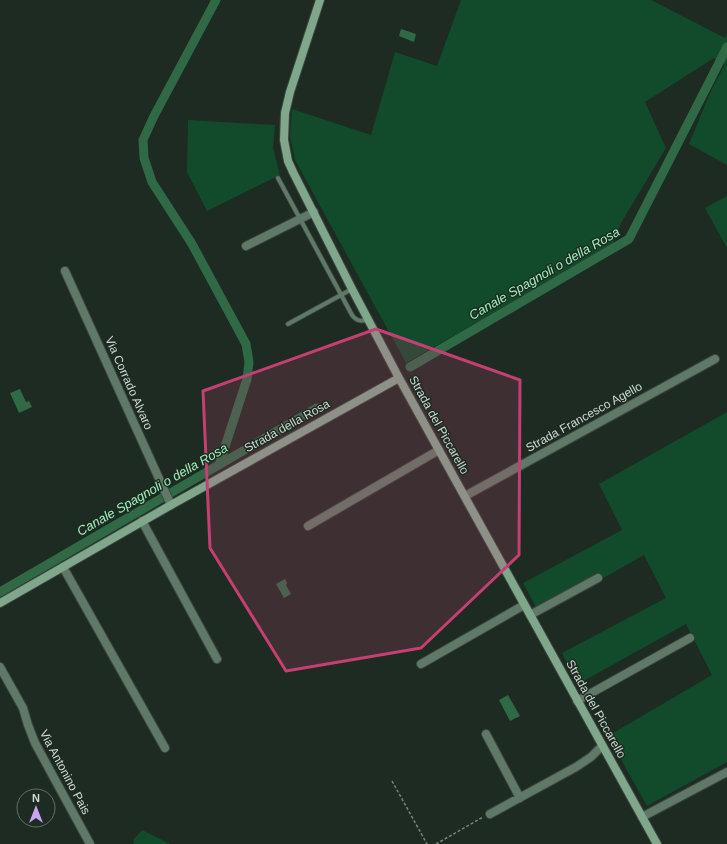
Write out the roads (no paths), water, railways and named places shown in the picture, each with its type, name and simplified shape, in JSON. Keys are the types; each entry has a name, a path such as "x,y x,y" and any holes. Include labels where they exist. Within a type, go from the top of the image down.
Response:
{"street":[{"name":"Strada del Piccarello","path":"320,0 290,92 283,123 284,140 288,161 295,178 399,378 657,844"},
{"path":"246,246 314,212"},
{"name":"Via Corrado Alvaro","path":"65,271 171,505"},
{"name":"Strada Francesco Agello","path":"465,496 715,359"},
{"name":"Strada della Rosa","path":"0,604 142,521 399,378"},
{"path":"308,526 439,450"},
{"path":"142,521 217,659"},
{"path":"63,567 165,748"},
{"path":"530,615 598,578"},
{"path":"421,664 524,605"},
{"path":"577,701 690,638"},
{"name":"Via Antonino Pais","path":"0,667 23,708 35,743 90,844"},
{"path":"486,734 520,798"},
{"path":"490,814 576,767 591,757 602,746"},
{"path":"642,817 727,772"}],"lane":[{"path":"278,178 353,318 361,321 368,319"},
{"path":"288,324 352,289"}],"waterway":[{"path":"216,0 154,116 143,140 144,158 152,182 192,244 246,344 249,362 247,379 219,465"},
{"name":"Canale Spagnoli o della Rosa","path":"410,367 629,239 727,47"},
{"name":"Canale Spagnoli o della Rosa","path":"0,592 317,408"}]}
